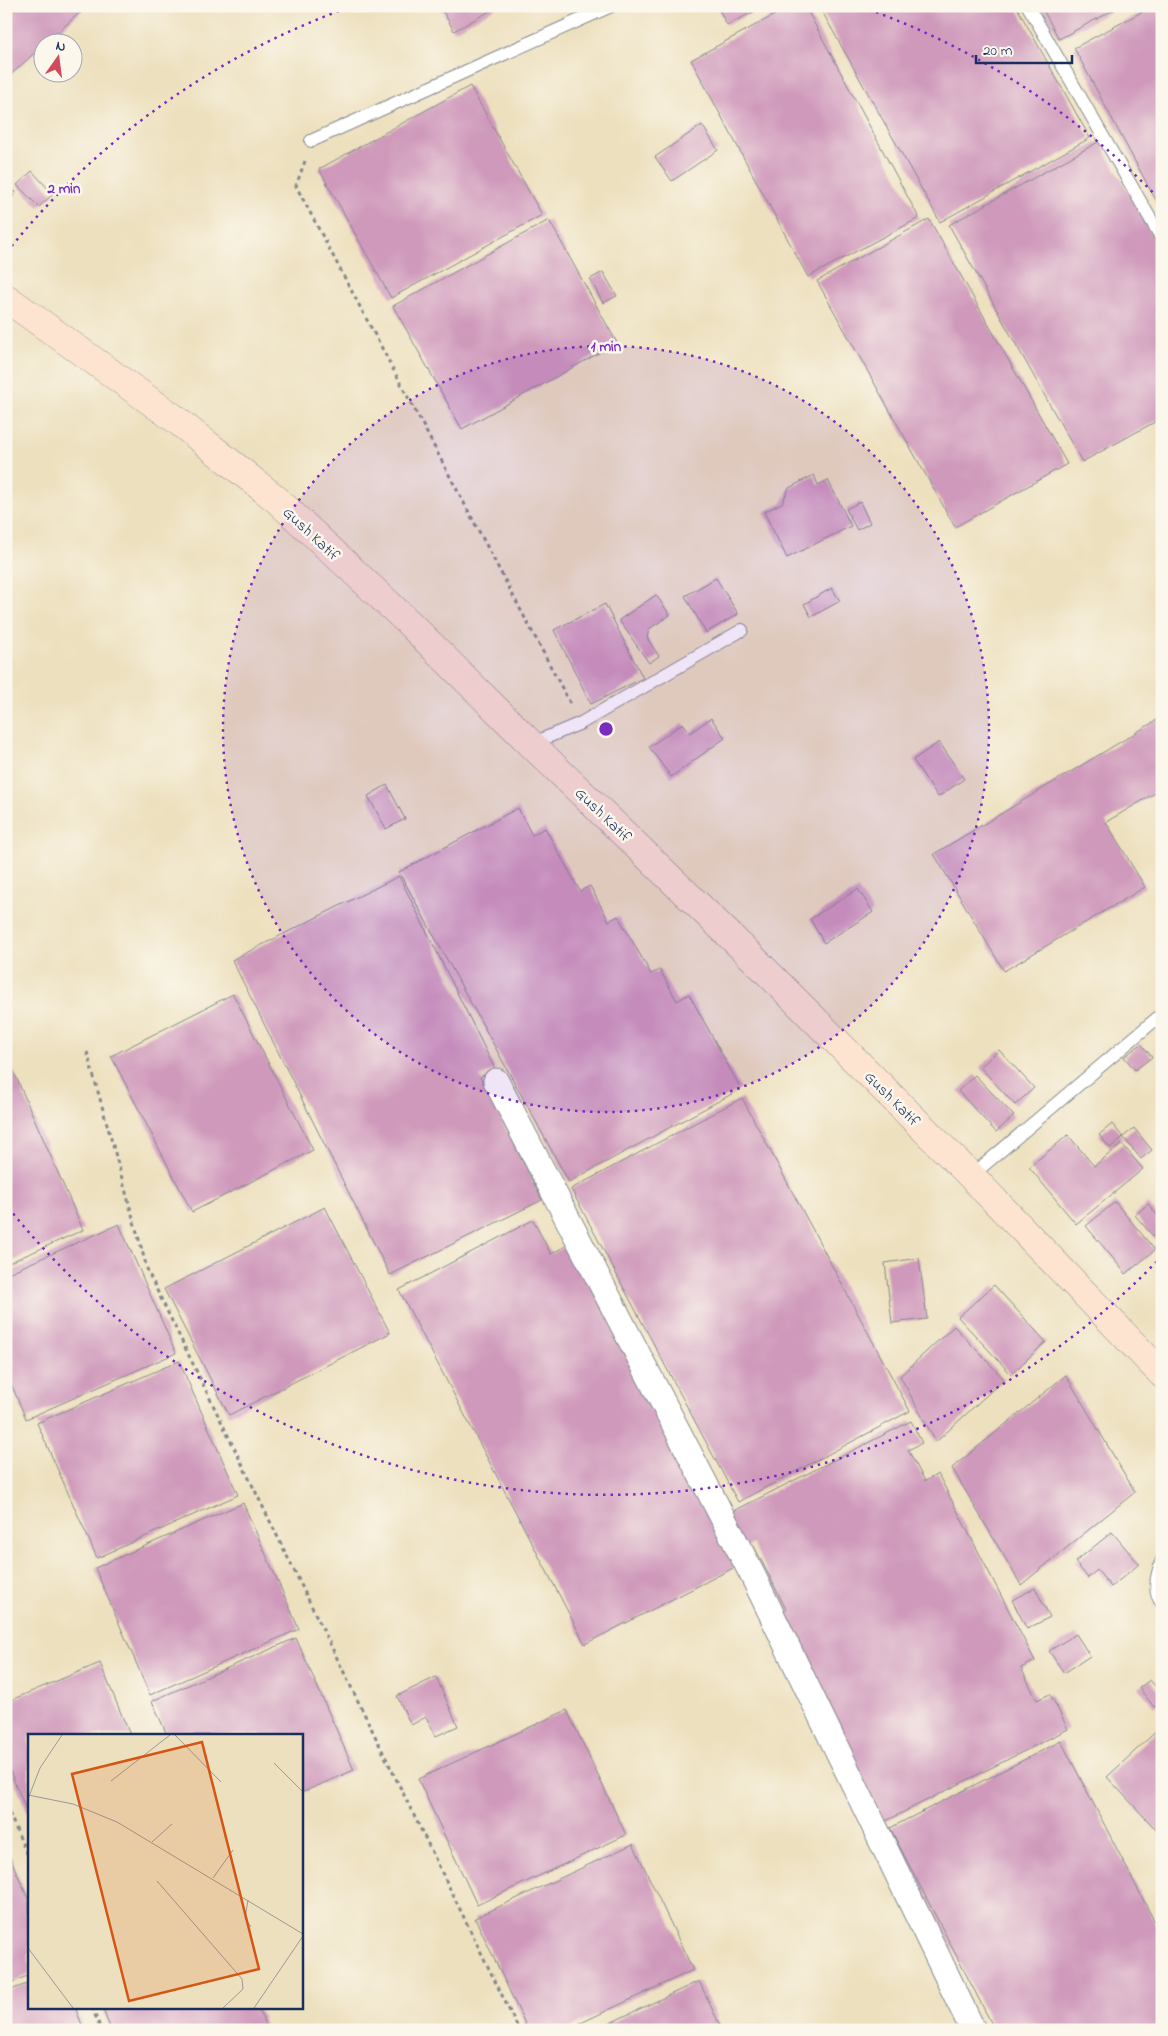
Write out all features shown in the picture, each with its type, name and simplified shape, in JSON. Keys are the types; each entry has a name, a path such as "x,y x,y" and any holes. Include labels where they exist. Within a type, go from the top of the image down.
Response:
{"main road":[{"name":"Gush Katif","path":"6,298 174,418 276,499 409,623 531,744 749,954 971,1176 1162,1374"}],"street":[{"path":"496,1081 752,1574 974,2030"}],"lane":[{"path":"311,141 611,6"},
{"path":"1028,6 1162,239"},
{"path":"531,744 581,723 742,630"},
{"path":"971,1176 1162,1014"},
{"path":"1162,1560 1156,1576 1157,1597 1162,1603"}],"path":[{"path":"311,141 296,186 581,723"},
{"path":"87,1052 148,1272 519,2030"},
{"path":"6,1806 28,1857"},
{"path":"92,2008 101,2030"}],"building":[{"path":"6,6 87,6 58,32 32,32 32,55 6,79"},
{"path":"440,6 499,6 454,31"},
{"path":"717,6 757,6 759,9 727,25"},
{"path":"791,6 805,6 919,218 808,277 691,60"},
{"path":"819,6 1016,6 1090,138 940,222"},
{"path":"1041,6 1121,6 1059,39"},
{"path":"1153,6 1162,6 1162,207 1160,208 1074,48"},
{"path":"470,86 542,215 391,298 319,169"},
{"path":"702,125 718,150 672,181 655,157"},
{"path":"1100,141 1162,253 1162,418 1082,462 949,225"},
{"path":"32,171 53,194 39,207 17,185"},
{"path":"6,186 16,192 6,206"},
{"path":"929,219 1067,464 955,527 817,281"},
{"path":"549,220 617,343 462,429 393,306"},
{"path":"603,272 617,296 603,303 590,279"},
{"path":"814,475 818,485 828,480 851,526 787,558 764,512 782,503 789,488"},
{"path":"860,502 870,523 857,530 846,509"},
{"path":"716,578 738,614 706,633 685,596"},
{"path":"832,588 840,601 811,617 804,604"},
{"path":"656,595 670,615 649,629 647,638 659,656 649,663 619,620"},
{"path":"605,604 643,678 591,704 554,630"},
{"path":"1162,717 1162,789 1106,822 1145,887 1004,971 934,854"},
{"path":"711,718 725,738 671,777 649,747 683,723 690,733"},
{"path":"939,742 964,779 938,797 913,760"},
{"path":"387,785 405,819 386,829 368,796"},
{"path":"518,808 532,835 545,828 580,891 590,886 609,921 618,916 651,974 660,970 677,1001 689,994 741,1089 569,1182 399,872"},
{"path":"399,876 495,1069 480,1077 542,1200 390,1275 232,960"},
{"path":"858,889 873,912 824,943 810,919"},
{"path":"233,994 313,1150 192,1212 111,1056"},
{"path":"1141,1044 1152,1057 1135,1070 1124,1057"},
{"path":"999,1050 1034,1088 1015,1105 980,1067"},
{"path":"13,1070 83,1230 6,1264 6,1073"},
{"path":"975,1075 1014,1116 996,1132 958,1091"},
{"path":"742,1098 910,1411 738,1502 571,1189"},
{"path":"1112,1124 1123,1137 1110,1148 1099,1135"},
{"path":"1134,1128 1152,1150 1141,1159 1123,1137"},
{"path":"1068,1135 1094,1166 1122,1144 1143,1169 1076,1224 1029,1167"},
{"path":"1115,1202 1155,1250 1126,1274 1086,1226"},
{"path":"1148,1204 1162,1221 1162,1247 1135,1215"},
{"path":"325,1207 390,1333 229,1415 164,1289"},
{"path":"533,1220 551,1254 571,1243 739,1565 585,1644 399,1290"},
{"path":"119,1224 176,1353 26,1419 6,1372 6,1274"},
{"path":"919,1258 927,1319 892,1323 885,1263"},
{"path":"994,1285 1046,1342 1011,1374 958,1317"},
{"path":"954,1326 1004,1379 936,1442 900,1376"},
{"path":"179,1361 238,1495 97,1558 37,1423"},
{"path":"1066,1375 1135,1492 1021,1585 952,1468"},
{"path":"911,1421 922,1443 908,1450 925,1481 938,1474 1035,1661 1021,1668 1037,1700 1050,1694 1068,1729 884,1822 777,1614 786,1609 753,1544 743,1549 726,1515"},
{"path":"243,1503 299,1629 150,1695 95,1568"},
{"path":"1112,1532 1139,1564 1111,1587 1097,1570 1088,1578 1075,1562"},
{"path":"1035,1588 1050,1617 1027,1629 1012,1600"},
{"path":"1076,1634 1090,1656 1064,1673 1049,1651"},
{"path":"296,1638 354,1770 302,1793 302,1734 167,1734 152,1701"},
{"path":"100,1663 130,1734 28,1734 28,1814 6,1762 6,1743 11,1741 6,1730 6,1702"},
{"path":"436,1677 458,1726 436,1736 426,1717 411,1725 397,1696"},
{"path":"1150,1680 1162,1694 1162,1701 1154,1707 1139,1688"},
{"path":"567,1710 626,1835 477,1905 418,1779"},
{"path":"1162,1726 1162,1836 1107,1777"},
{"path":"1061,1741 1162,1936 1162,2030 995,2030 890,1828"},
{"path":"633,1844 693,1970 566,2030 528,2030 475,1918"},
{"path":"6,1848 28,1899 28,1975 6,1985"},
{"path":"699,1981 722,2030 595,2030"},
{"path":"28,1983 28,2008 75,2008 84,2030 6,2030 6,1992"},
{"path":"102,2008 258,2008 267,2030 111,2030"}]}
